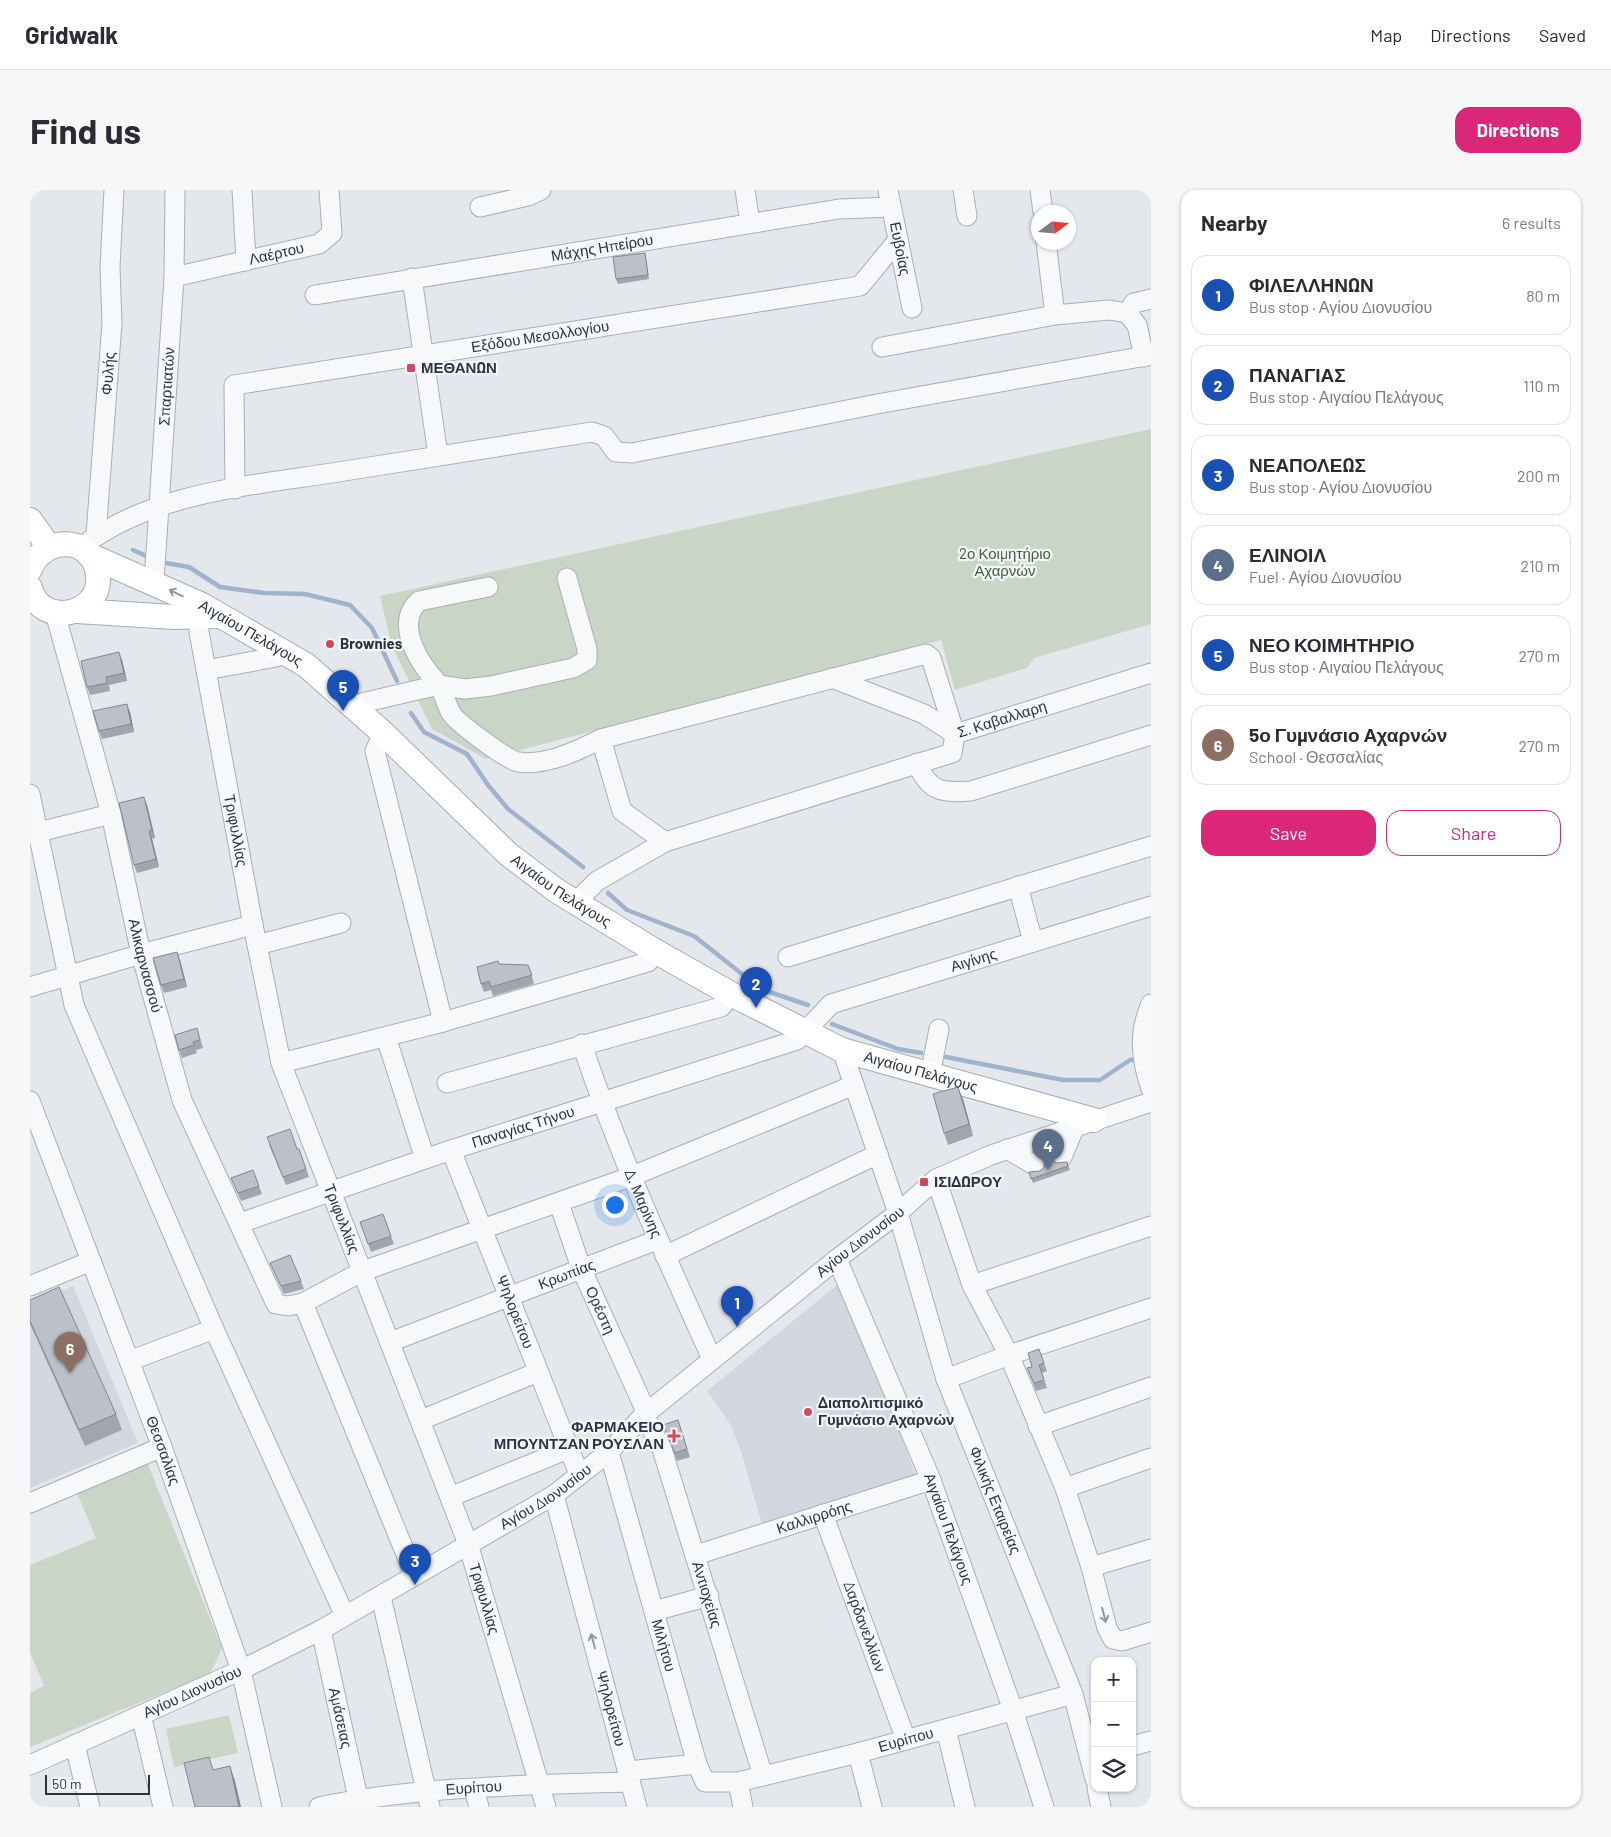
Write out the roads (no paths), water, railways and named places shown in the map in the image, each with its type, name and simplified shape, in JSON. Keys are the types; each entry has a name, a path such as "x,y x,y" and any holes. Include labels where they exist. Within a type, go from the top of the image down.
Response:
{"main road":[{"path":"30,520 49,547 40,552 30,569"},
{"name":"Αιγαίου Πελάγους","path":"49,547 59,544 88,546 154,582 210,616 280,650 306,665 383,733 508,854 557,891 655,951 731,994 842,1050 1084,1123"},
{"path":"52,612 94,596 98,585 96,566 88,546"},
{"path":"30,588 36,601 52,612 174,617 210,616"}],"street":[{"name":"Φυλής","path":"88,546 112,323 110,266 114,190"},
{"name":"Σπαρτιατών","path":"154,582 174,278 175,190"},
{"path":"242,190 246,261"},
{"name":"Λαέρτου","path":"174,278 319,244 332,233 329,190"},
{"path":"745,190 750,223"},
{"path":"963,190 967,216"},
{"path":"1040,190 1042,205"},
{"path":"480,207 532,192"},
{"name":"Μάχης Ηπείρου","path":"315,294 839,209 889,199"},
{"name":"Ευβοίας","path":"889,199 912,308"},
{"name":"Εξόδου Μεσολλογίου","path":"235,489 234,385 860,286 898,240"},
{"path":"1047,250 1055,315"},
{"path":"412,278 438,455"},
{"path":"1127,313 1134,303 1151,299"},
{"path":"88,546 159,506 235,489 438,455 592,432 604,436 616,452 632,453 877,404 1148,356 1137,325 1127,313 1109,310 1055,315 882,347"},
{"path":"353,705 439,685 465,688 491,686 573,668 586,660 587,649 567,578"},
{"path":"488,586 419,602 412,608 408,619 410,638 414,650 429,674 439,685 451,714 464,727 478,735 502,754 517,762 541,761 572,754 601,739 926,654 931,658 955,734 952,753 665,842 597,881 576,902"},
{"name":"Αλικαρνασσού","path":"52,612 111,814 141,954 182,1100 276,1304 288,1306 303,1303"},
{"name":"Τριφυλλίας","path":"210,616 199,632 253,925 281,1063 468,1544 546,1807"},
{"path":"206,670 276,657 280,650"},
{"name":"Σ. Καβαλλαρη","path":"832,678 924,714 955,734 1151,673"},
{"path":"383,733 375,751 443,1022"},
{"path":"916,763 924,780 944,793 971,791 1151,735"},
{"path":"601,739 622,811 665,842"},
{"path":"30,794 34,833 74,1005 214,1329 345,1616"},
{"path":"34,833 111,814"},
{"path":"788,957 1151,846"},
{"path":"1018,886 1033,942"},
{"name":"Αιγίνης","path":"806,1032 831,1004 1151,906"},
{"path":"257,945 341,923"},
{"path":"30,987 67,978 141,954 253,925"},
{"path":"281,1063 443,1022 648,962 655,951"},
{"path":"447,1083 721,1007 731,994"},
{"path":"1149,1081 1141,1047 1142,1026 1151,1004"},
{"path":"930,1075 939,1029"},
{"name":"Παναγίας Τήνου","path":"240,1223 451,1150 797,1040 806,1032"},
{"path":"386,1037 425,1159"},
{"name":"Δ. Μαρίνης","path":"582,1044 601,1103 630,1177 712,1359"},
{"name":"Φιλικής Εταιρείας","path":"842,1050 898,1214 946,1379 1072,1694 1091,1753"},
{"path":"414,1574 303,1303 363,1270 630,1177 854,1085"},
{"name":"Θεσσαλίας","path":"30,1101 162,1446 241,1670 272,1807"},
{"name":"Αγίου Διονυσίου","path":"30,1765 241,1670 322,1630 382,1597 414,1574 554,1494 609,1452 644,1415 837,1259 898,1214 936,1179 1007,1149 1151,1102"},
{"path":"1062,1157 1084,1123"},
{"path":"1007,1149 1036,1166"},
{"name":"Ψηλορείτου","path":"451,1150 579,1474"},
{"name":"Κρωπίας","path":"390,1342 509,1298 581,1268 661,1248 878,1154"},
{"path":"936,1179 972,1285 1009,1355 1065,1488 1091,1568 1107,1628 1113,1639 1122,1641 1151,1632"},
{"name":"Ορέστη","path":"559,1203 581,1268 644,1407 644,1415"},
{"path":"972,1285 1151,1226"},
{"name":"Αιγαίου Πελάγους","path":"837,1259 931,1480 1013,1710 1044,1807"},
{"path":"30,1286 90,1261"},
{"path":"946,1379 1009,1355 1151,1308"},
{"path":"129,1361 214,1329"},
{"path":"421,1420 538,1372"},
{"path":"1038,1426 1151,1387"},
{"name":"Αντιοχείας","path":"644,1415 662,1449 709,1596 763,1776"},
{"path":"30,1503 162,1446"},
{"path":"450,1497 568,1449"},
{"name":"Μιλήτου","path":"609,1452 697,1764 705,1782 738,1782"},
{"path":"1065,1488 1151,1458"},
{"name":"Καλλιρρόης","path":"696,1554 931,1480"},
{"name":"Ψηλορείτου","path":"554,1494 637,1807"},
{"name":"Δαρδανελλίων","path":"822,1514 906,1740"},
{"path":"1091,1568 1151,1548"},
{"path":"654,1611 709,1596"},
{"path":"382,1597 428,1799"},
{"name":"Αμάσειας","path":"322,1630 359,1803"},
{"name":"Ευρίπου","path":"738,1782 858,1753 1072,1694"},
{"path":"141,1716 163,1807"},
{"path":"946,1728 966,1807"},
{"path":"1136,1745 1151,1741"},
{"path":"75,1744 90,1807"},
{"path":"858,1753 872,1807"},
{"name":"Ευρίπου","path":"319,1807 428,1799 477,1798 539,1785 629,1776 697,1764"},
{"path":"738,1782 743,1807"},
{"path":"1098,1792 1101,1807"}],"waterway":[{"path":"133,550 151,558"},
{"path":"160,562 189,567 220,587 264,593 305,594 350,605 372,628 397,681"},
{"path":"411,713 424,732 467,754 488,785 508,809 583,867"},
{"path":"608,893 627,910 694,936 761,989 808,1005"},
{"path":"832,1024 898,1049 921,1053"},
{"path":"946,1057 1063,1080 1100,1080 1130,1060 1140,1060"}],"place":[{"name":"ΜΕΘΑΝΩΝ","path":"411,368"},
{"name":"Brownies","path":"330,644"},
{"name":"ΝΕΟ ΚΟΙΜΗΤΗΡΙΟ","path":"343,711"},
{"name":"ΠΑΝΑΓΙΑΣ","path":"756,1008"},
{"name":"ΕΛΙΝΟΙΛ","path":"1048,1170"},
{"name":"ΙΣΙΔΩΡΟΥ","path":"924,1182"},
{"name":"ΦΙΛΕΛΛΗΝΩΝ","path":"737,1327"},
{"name":"5ο Γυμνάσιο Αχαρνών","path":"70,1373"},
{"name":"Διαπολιτισμικό Γυμνάσιο Αχαρνών","path":"808,1412"},
{"name":"ΦΑΡΜΑΚΕΙΟ ΜΠΟΥΝΤΖΑΝ ΡΟΥΣΛΑΝ","path":"674,1436"},
{"name":"ΝΕΑΠΟΛΕΩΣ","path":"415,1585"}],"park label":[{"name":"2ο Κοιμητήριο Αχαρνών","path":"1005,562"}]}
